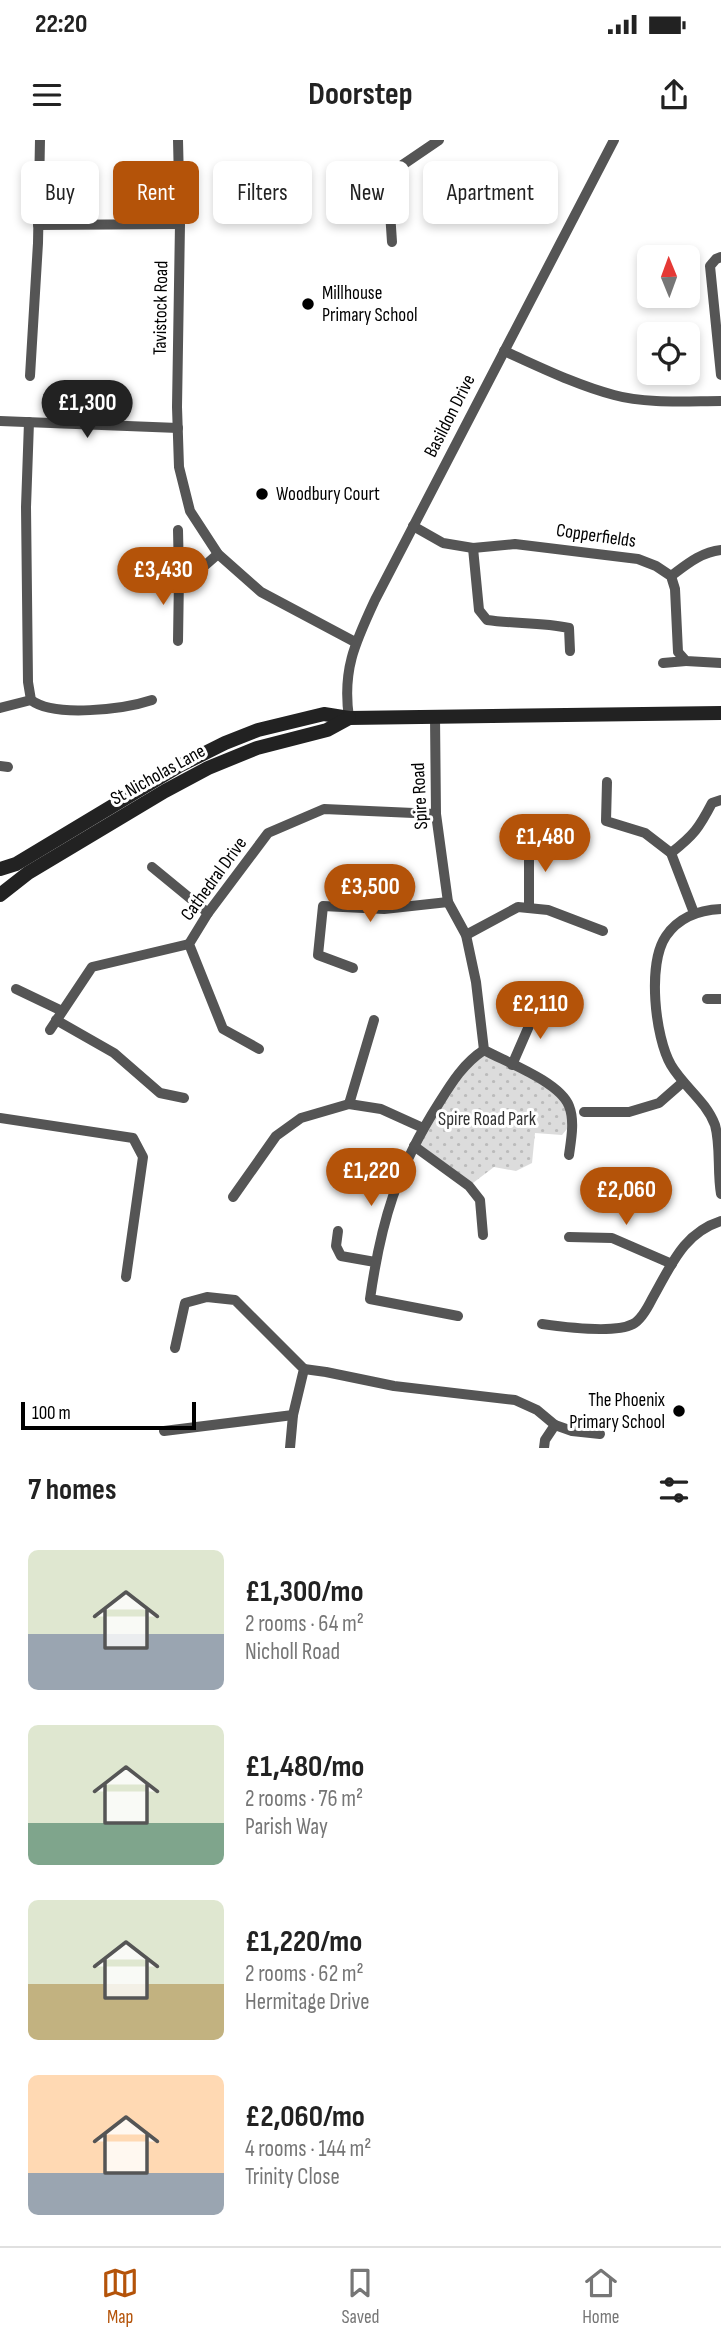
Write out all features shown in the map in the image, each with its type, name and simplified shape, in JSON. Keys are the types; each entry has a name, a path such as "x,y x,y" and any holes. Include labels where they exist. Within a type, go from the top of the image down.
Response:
{"main road":[{"name":"St Nicholas Lane","path":"0,869 16,864 179,765 258,730 324,714 349,718 721,713"},
{"name":"St Nicholas Lane","path":"0,895 28,873 208,768 257,748 327,730 349,718"}],"street":[{"path":"30,376 40,140"},
{"name":"Tavistock Road","path":"178,140 178,161"},
{"path":"393,242 388,181 396,170 439,140"},
{"name":"Basildon Drive","path":"349,718 347,678 355,642 614,140"},
{"path":"38,225 180,224"},
{"name":"Tavistock Road","path":"180,224 179,467 190,511 218,554 261,592 355,642"},
{"path":"721,257 710,266 721,375"},
{"path":"504,351 569,380 616,396 721,401"},
{"path":"0,421 178,428"},
{"path":"29,422 26,507 28,682 31,700 39,706 65,710 120,707 152,700"},
{"name":"Copperfields","path":"413,526 443,543 473,548 515,544 638,559 671,576"},
{"path":"178,530 178,641"},
{"path":"473,548 479,610 487,621 550,624 569,628 570,651"},
{"path":"686,661 678,652 675,589 671,576 694,559 711,551 721,550"},
{"path":"179,576 202,568 218,554"},
{"path":"663,663 721,663"},
{"path":"0,708 31,700"},
{"name":"Spire Road","path":"435,717 436,814 448,902 466,935 476,982 484,1050"},
{"path":"607,782 606,821 645,832 671,853 694,913"},
{"path":"671,853 704,822 712,803 721,800"},
{"name":"Cathedral Drive","path":"259,1049 223,1029 188,944 268,833 324,809 436,814"},
{"path":"529,840 529,908"},
{"path":"152,867 208,913"},
{"path":"353,968 318,955 323,906 384,909 448,902"},
{"path":"466,935 517,907 548,910 603,931"},
{"path":"721,909 694,913 682,919 664,939 659,951 655,990 660,1040 683,1082 707,1108 719,1136 721,1194"},
{"path":"56,1020 92,967 188,944"},
{"path":"16,989 56,1020 114,1053 160,1093 184,1098"},
{"path":"707,999 721,999"},
{"path":"512,1065 539,1003"},
{"path":"349,1104 374,1020"},
{"path":"458,1316 370,1298 380,1233 393,1190 423,1128 468,1060 484,1050 559,1091 569,1106 572,1125 569,1155"},
{"path":"584,1112 629,1112 659,1103 683,1082"},
{"path":"233,1198 276,1136 301,1118 349,1104 381,1109 423,1128"},
{"path":"0,1118 133,1139 144,1157 126,1278"},
{"path":"414,1146 469,1186 480,1200 484,1235"},
{"path":"542,1324 573,1328 612,1328 633,1324 646,1310 686,1242 697,1232 721,1221"},
{"path":"338,1231 336,1246 341,1256 375,1262"},
{"path":"569,1237 612,1238 672,1264"},
{"path":"174,1348 185,1303 207,1297 235,1300 304,1369 394,1386 516,1400 537,1410 555,1425 572,1431 600,1434"},
{"path":"290,1448 293,1415 304,1369"},
{"path":"164,1431 293,1415"},
{"path":"544,1448 545,1440 555,1425"}],"green space":[{"name":"Spire Road Park","path":"484,1050 559,1091 572,1123 562,1135 535,1133 532,1163 516,1171 494,1167 469,1186 414,1146 432,1113"}],"place":[{"name":"Millhouse Primary School","path":"308,304"},
{"name":"Woodbury Court","path":"262,494"},
{"name":"The Phoenix Primary School","path":"679,1411"}]}
